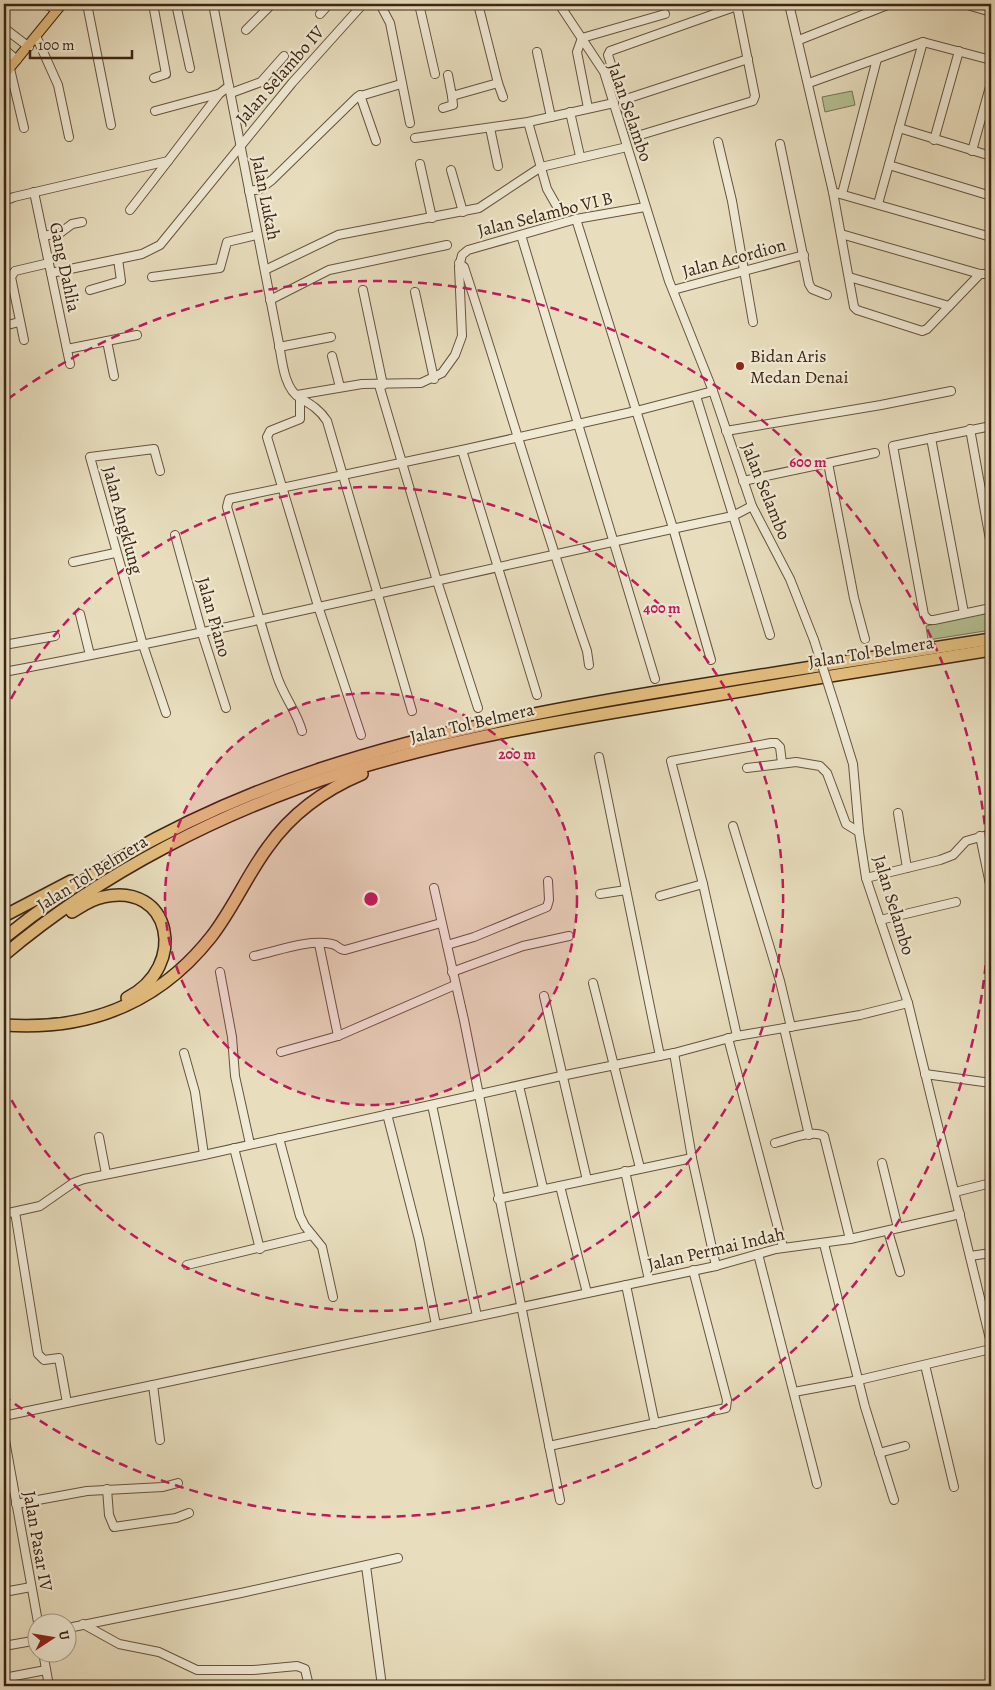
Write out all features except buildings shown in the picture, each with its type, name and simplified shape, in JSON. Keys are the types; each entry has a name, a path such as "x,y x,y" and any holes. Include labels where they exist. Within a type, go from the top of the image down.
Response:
{"highway":[{"name":"Jalan Tol Belmera","path":"4,938 74,887 143,845 213,810 341,761 468,727 564,707 991,639"},
{"name":"Jalan Tol Belmera","path":"4,955 75,901 165,848 216,823 280,796 345,772 470,739 549,723 991,650"},
{"path":"4,1025 39,1026 92,1018 123,1008 153,991 188,963 212,936 268,847 300,810 334,787 408,755"},
{"path":"4,916 110,859 143,845"},
{"path":"4,1019 41,1020 70,1016 114,1004 142,988 160,968 166,945 166,934 161,920 150,907 134,898 120,895 103,897 88,902 20,941"}],"main road":[{"path":"7,72 60,7"}],"street":[{"path":"45,4 60,7"},
{"path":"87,4 111,125"},
{"path":"153,4 166,74 154,78"},
{"path":"176,4 190,68"},
{"name":"Jalan Lukah","path":"213,4 279,347 289,386 298,397"},
{"path":"246,30 272,4"},
{"path":"320,14 329,4"},
{"name":"Jalan Selambo IV","path":"51,273 142,254 160,245 240,144 363,4"},
{"path":"380,4 390,23 410,123"},
{"path":"419,4 435,74"},
{"path":"478,4 503,98"},
{"name":"Jalan Selambo","path":"559,4 604,72 645,207 673,290 713,391 752,506 790,579 814,640 853,764 859,832 866,878 908,1002 970,1256 988,1320 991,1343"},
{"path":"790,4 833,192 857,310 919,331 927,329 980,274"},
{"path":"799,40 890,4"},
{"path":"964,4 991,12"},
{"path":"741,5 748,59 755,96 751,102 637,136 632,132 608,55 610,51 741,5"},
{"path":"588,108 577,52 582,38 666,14"},
{"path":"4,28 29,47"},
{"path":"36,36 58,84 69,137"},
{"path":"809,83 923,42 991,60"},
{"path":"878,204 923,42"},
{"path":"4,49 17,60"},
{"path":"934,140 960,51"},
{"path":"536,52 551,117"},
{"path":"155,110 261,82 284,56"},
{"path":"623,100 748,59"},
{"path":"842,194 877,59"},
{"path":"7,72 24,128"},
{"path":"443,108 453,105 448,75"},
{"path":"452,96 498,82"},
{"path":"972,151 991,83"},
{"path":"250,191 260,189 272,180 360,95 401,84"},
{"path":"603,105 604,98 610,93"},
{"path":"130,210 219,94"},
{"path":"360,95 376,141"},
{"path":"415,138 528,122 614,102"},
{"path":"570,112 580,156"},
{"path":"528,122 550,197 559,210"},
{"path":"490,128 498,166"},
{"path":"899,128 991,156"},
{"path":"718,142 745,270 753,322"},
{"path":"780,144 810,287 827,295"},
{"path":"265,270 338,235 479,208 541,167 580,156 627,147"},
{"path":"4,201 34,192 168,161"},
{"path":"420,164 432,218"},
{"path":"889,165 991,196"},
{"path":"451,170 463,212"},
{"name":"Gang Dahlia","path":"34,192 70,364"},
{"path":"833,192 991,236"},
{"name":"Jalan Selambo VI B","path":"459,263 462,255 475,246 522,235 576,219 645,207"},
{"path":"576,219 673,528 711,660"},
{"path":"43,236 60,233 72,224 82,222"},
{"path":"841,234 980,274 991,274"},
{"path":"152,277 220,268 227,242 257,235"},
{"path":"522,235 613,542 656,679"},
{"path":"270,300 329,270 447,245"},
{"name":"Jalan Acordion","path":"673,290 804,255"},
{"path":"90,290 121,281 118,259"},
{"path":"24,340 11,277 16,271 49,263"},
{"path":"298,397 362,384 420,383 434,378 448,367 462,336 459,263"},
{"path":"459,263 464,268 519,436 554,555 587,651 589,665"},
{"path":"849,277 949,306"},
{"path":"364,290 381,385 402,463 437,581 478,708"},
{"path":"415,292 434,378"},
{"path":"4,326 19,322"},
{"path":"67,349 137,335"},
{"path":"279,347 330,337"},
{"path":"107,341 114,376"},
{"path":"332,356 340,387"},
{"path":"302,731 300,721 281,688 226,504 229,499 282,490 462,450 636,411 713,391"},
{"path":"726,431 881,405 951,391"},
{"path":"696,396 770,635"},
{"path":"298,397 312,404 327,421 412,711"},
{"path":"298,397 300,419 268,434 282,490 361,735"},
{"path":"991,426 893,446 924,615 929,620 934,620 991,608"},
{"path":"970,429 991,545"},
{"path":"931,438 964,613"},
{"name":"Jalan Angklung","path":"160,471 154,449 90,457 115,552 166,713"},
{"path":"462,450 496,567 537,695"},
{"path":"743,481 876,453"},
{"path":"828,463 864,638"},
{"path":"4,672 202,633 734,516 752,506"},
{"name":"Jalan Piano","path":"175,535 202,633 226,708"},
{"path":"74,562 115,552"},
{"path":"80,614 90,656"},
{"path":"4,645 55,636"},
{"path":"736,1036 703,884 671,761 776,743 780,747 782,762"},
{"path":"598,757 660,1056"},
{"path":"747,768 782,762 808,763 820,766 827,773 846,824 859,832"},
{"path":"898,813 907,868"},
{"path":"733,826 780,981 787,1028 809,1135"},
{"path":"866,878 950,856 966,840 991,834"},
{"path":"980,836 991,890"},
{"path":"447,945 474,937 547,907 549,900 548,881"},
{"path":"660,896 703,884"},
{"path":"434,888 522,1307 560,1500"},
{"path":"600,894 626,890"},
{"path":"880,920 956,902"},
{"path":"254,956 319,944 333,944 340,950 345,950 441,923"},
{"path":"452,972 523,946 569,936"},
{"path":"319,944 338,1036"},
{"path":"220,972 232,1037 234,1069 250,1144"},
{"path":"593,983 612,1066 640,1168"},
{"path":"281,1052 338,1036 455,985"},
{"path":"544,996 561,1076 587,1180"},
{"path":"4,1214 47,1203 73,1183 106,1174 204,1155 674,1053 736,1036 860,1015 908,1002"},
{"path":"728,1038 783,1247"},
{"path":"184,1053 195,1092 204,1155"},
{"path":"674,1053 692,1158 716,1266"},
{"path":"925,1074 991,1083"},
{"path":"519,1086 543,1188"},
{"path":"432,1105 478,1316"},
{"path":"388,1114 419,1239 436,1325"},
{"path":"775,1143 820,1133 826,1140 850,1239"},
{"path":"99,1136 106,1174"},
{"path":"278,1138 300,1216 322,1248 333,1297"},
{"path":"234,1148 260,1249"},
{"path":"498,1199 692,1158"},
{"path":"882,1163 898,1228"},
{"path":"624,1171 650,1280"},
{"path":"955,1192 991,1183"},
{"path":"560,1186 587,1293"},
{"path":"16,1212 38,1354 44,1360 59,1358 67,1402"},
{"name":"Jalan Permai Indah","path":"4,1416 716,1266 783,1247 824,1244 960,1214"},
{"path":"888,1231 900,1272"},
{"path":"187,1265 312,1236"},
{"path":"824,1244 859,1380 894,1500"},
{"path":"970,1256 991,1253"},
{"path":"758,1254 817,1484"},
{"path":"549,1446 724,1410 728,1405 693,1270"},
{"path":"626,1285 655,1424"},
{"path":"794,1392 859,1380 991,1348"},
{"path":"925,1364 954,1487"},
{"path":"153,1385 160,1440"},
{"name":"Jalan Pasar IV","path":"4,1435 36,1612"},
{"path":"879,1453 906,1446"},
{"path":"16,1504 107,1489 162,1487 178,1483"},
{"path":"107,1489 109,1515 114,1527 176,1518 189,1513"},
{"path":"78,1625 398,1558"},
{"path":"366,1566 382,1686"},
{"path":"4,1592 31,1586"},
{"path":"83,1624 119,1644 159,1652 197,1670 253,1670 297,1666 305,1669 309,1686"},
{"path":"4,1646 28,1642"},
{"path":"45,1662 49,1686"},
{"path":"4,1678 46,1670"}],"green space":[{"path":"852,91 855,105 825,112 822,97"},
{"path":"991,612 991,630 928,640 926,626"}],"place":[{"name":"Bidan Aris Medan Denai","path":"740,366"}]}
